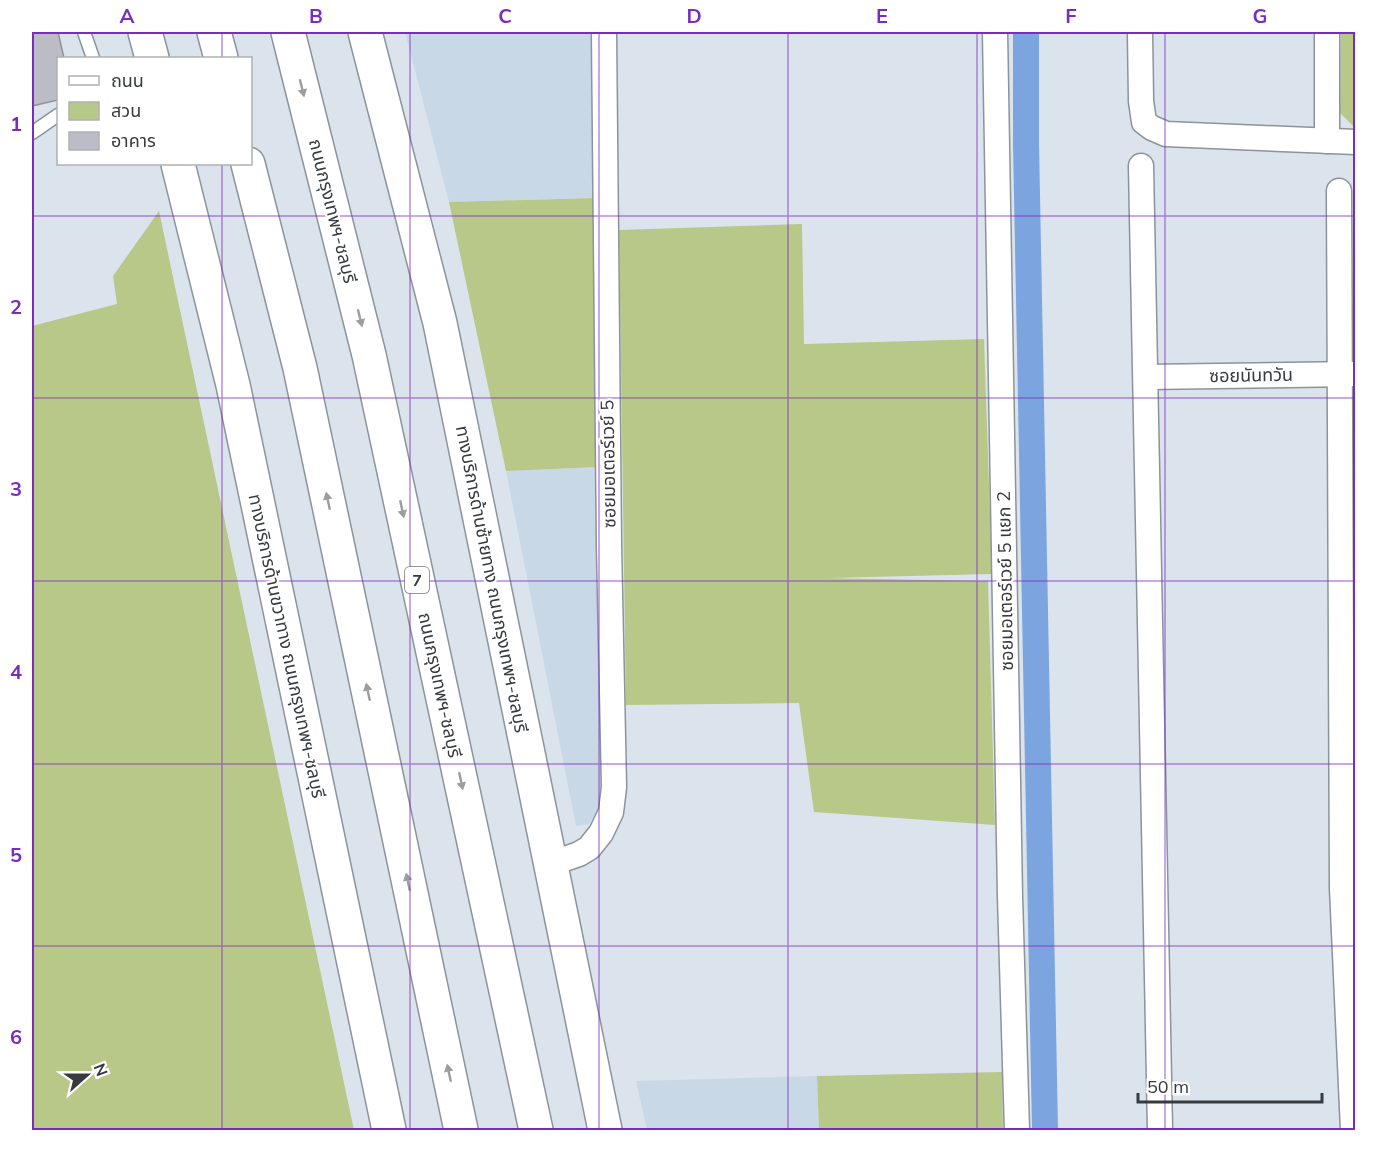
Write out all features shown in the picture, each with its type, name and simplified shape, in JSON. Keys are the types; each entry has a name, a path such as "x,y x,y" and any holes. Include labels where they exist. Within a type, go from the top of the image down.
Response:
{"main road":[{"path":"145,32 152,57"},
{"path":"214,32 221,57"},
{"name":"ถนนกรุงเทพฯ-ชลบุรี","path":"288,32 369,355 536,1131"},
{"name":"ทางบริการด้านซ้ายทาง ถนนกรุงเทพฯ-ชลบุรี","path":"365,32 440,323 605,1131"},
{"name":"ทางบริการด้านขวาทาง ถนนกรุงเทพฯ-ชลบุรี","path":"178,165 232,385 389,1131"},
{"path":"248,165 300,368 461,1131"}],"street":[{"name":"ซอยมอเตอร์เวย์ 5","path":"550,864 589,848 601,832 611,812 615,788 609,545 604,32"},
{"name":"ซอยมอเตอร์เวย์ 5 แยก 2","path":"995,32 1010,897 1017,1131"},
{"path":"1140,32 1143,122 1152,128 1166,134 1356,142"},
{"path":"1327,141 1328,32"},
{"path":"1141,166 1160,1131"},
{"path":"1339,190 1348,374 1342,888 1353,1131"},
{"name":"ซอยนันทวัน","path":"1146,376 1348,374"}],"lane":[{"path":"84,32 93,57"},
{"path":"32,133 57,116"}],"shaded area":[{"path":"405,32 592,32 596,198 449,202"},
{"path":"597,467 597,569 604,800 589,824 576,826 506,471"},
{"path":"817,1076 819,1130 647,1130 636,1081"}],"green space":[{"path":"1341,32 1355,32 1355,128 1340,113"},
{"path":"596,198 597,467 506,471 449,202"},
{"path":"159,211 354,1130 32,1130 32,326 117,304 113,276"},
{"path":"802,224 804,344 984,339 992,574 827,578 988,581 995,825 814,812 799,703 626,705 619,230"},
{"path":"1002,1072 1003,1130 819,1130 817,1076"}],"building":[{"path":"32,32 58,32 64,57 57,57 57,100 32,106"}],"waterway":[{"path":"1026,32 1026,143 1045,1130"}]}
